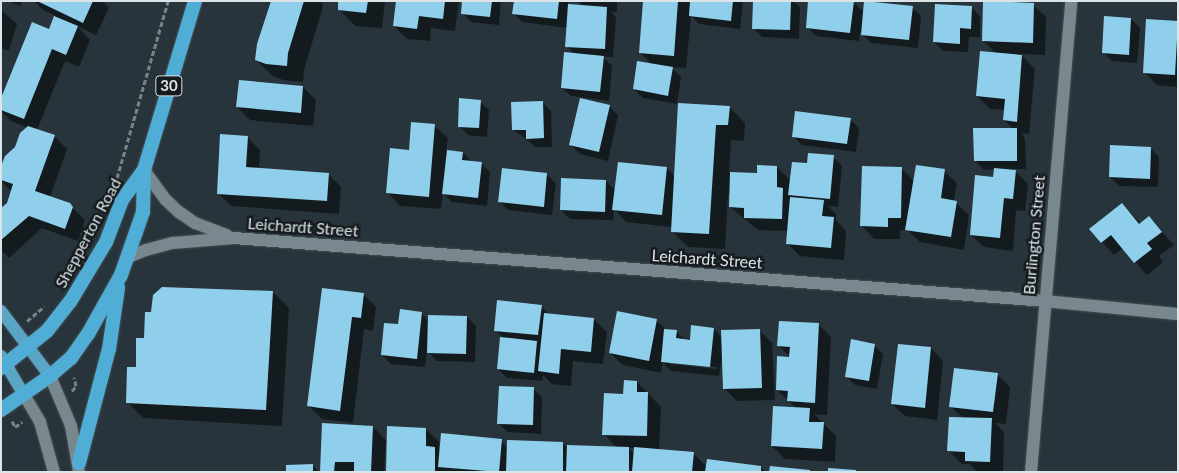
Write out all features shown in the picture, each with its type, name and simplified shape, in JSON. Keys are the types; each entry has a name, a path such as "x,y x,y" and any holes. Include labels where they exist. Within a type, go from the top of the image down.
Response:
{"highway":[{"name":"30","path":"144,170 195,1"},
{"name":"Shepperton Road","path":"1,410 67,363 82,342 121,275 143,212 144,170"},
{"name":"Shepperton Road","path":"3,362 47,331 75,295 106,242 122,200 144,170"},
{"path":"79,468 109,349 121,275"}],"main road":[{"path":"1,311 50,376"},
{"path":"3,362 24,394"}],"street":[{"name":"Burlington Street","path":"1032,472 1070,1"},
{"name":"Leichardt Street","path":"144,170 166,200 179,212 195,223 234,238"},
{"name":"Leichardt Street","path":"126,258 146,250 174,243 234,238 1178,314"},
{"path":"50,376 71,426 79,468"},
{"path":"24,394 40,422 54,472"}],"path":[{"path":"116,182 168,1"},
{"path":"35,313 50,302"},
{"path":"74,376 76,386 74,390"}],"building":[{"path":"37,1 93,1 83,23"},
{"path":"271,1 304,1 288,53 287,66 266,64 255,60 257,44"},
{"path":"338,1 368,1 366,13 338,10"},
{"path":"396,1 445,1 443,19 419,16 417,29 393,26"},
{"path":"462,1 492,1 490,17 461,14"},
{"path":"514,1 559,1 557,19 512,14"},
{"path":"643,1 678,1 674,56 639,53"},
{"path":"690,1 733,1 731,21 689,16"},
{"path":"753,1 791,1 790,30 752,29"},
{"path":"808,1 854,1 850,33 806,28"},
{"path":"864,1 913,6 909,40 861,35"},
{"path":"983,1 1034,3 1033,43 982,41"},
{"path":"568,4 607,7 605,49 565,47"},
{"path":"935,4 972,6 971,29 960,28 960,44 933,42"},
{"path":"54,16 78,26 66,55 52,49 24,119 1,110 1,98 32,22 49,29"},
{"path":"1104,16 1131,18 1129,55 1102,53"},
{"path":"1146,19 1178,21 1175,75 1143,73"},
{"path":"980,51 1022,55 1017,122 1003,120 1005,99 976,96"},
{"path":"564,52 604,56 600,92 561,88"},
{"path":"637,61 673,67 668,96 633,89"},
{"path":"239,80 303,86 301,113 236,107"},
{"path":"459,98 481,100 479,128 458,127"},
{"path":"580,98 610,105 599,152 569,145"},
{"path":"543,101 544,138 526,139 526,130 512,130 511,102"},
{"path":"678,103 730,106 728,125 716,125 709,234 671,232"},
{"path":"795,111 851,118 847,144 792,137"},
{"path":"411,122 435,124 429,197 386,193 390,148 409,150"},
{"path":"28,126 55,135 35,191 70,203 73,207 65,229 29,216 1,240 1,208 7,203 13,184 1,180 1,166 5,156 15,147 20,133"},
{"path":"973,128 1017,128 1017,161 974,161"},
{"path":"220,134 248,136 246,167 329,173 327,201 217,194"},
{"path":"1110,145 1151,147 1150,179 1109,177"},
{"path":"447,150 463,152 462,160 482,162 478,198 442,194"},
{"path":"808,153 834,155 830,199 788,195 792,162 807,163"},
{"path":"618,162 667,167 662,215 612,210"},
{"path":"757,165 777,166 777,187 783,188 782,219 744,218 744,208 729,207 730,172 757,173"},
{"path":"916,165 945,169 941,198 957,201 951,237 905,230"},
{"path":"862,166 902,167 901,218 888,218 888,227 860,226"},
{"path":"502,168 547,173 544,207 498,202"},
{"path":"994,168 1016,170 1013,199 1004,198 1000,238 970,235 975,175 993,177"},
{"path":"561,178 606,180 605,212 560,210"},
{"path":"790,197 824,200 822,216 834,217 831,248 786,244"},
{"path":"1122,203 1139,224 1149,216 1162,232 1147,243 1152,249 1134,263 1111,235 1101,243 1089,229"},
{"path":"162,287 273,291 266,410 126,403 127,367 136,367 136,338 144,338 145,312 151,312 153,295"},
{"path":"322,288 364,293 361,318 352,317 340,411 307,406"},
{"path":"497,300 542,305 538,335 494,331"},
{"path":"400,309 422,312 417,359 381,355 384,323 398,324"},
{"path":"617,311 657,319 649,361 609,353"},
{"path":"544,313 594,318 591,352 561,349 559,374 538,371"},
{"path":"428,315 467,316 466,354 427,353"},
{"path":"779,321 819,323 815,403 787,401 788,391 776,390 777,356 789,357 790,347 777,346"},
{"path":"691,325 714,328 710,367 661,362 664,329 677,330 676,338 690,340"},
{"path":"760,329 762,388 723,389 721,330"},
{"path":"500,337 537,341 534,373 497,369"},
{"path":"851,339 875,344 869,381 845,377"},
{"path":"898,344 931,347 925,408 891,404"},
{"path":"954,368 998,373 993,412 949,407"},
{"path":"624,380 637,381 637,392 648,392 647,436 602,435 604,393 623,394"},
{"path":"499,386 534,387 533,425 497,424"},
{"path":"773,406 810,408 809,422 824,422 822,449 771,446"},
{"path":"949,417 992,418 990,462 965,461 965,452 947,451"},
{"path":"322,423 373,426 371,472 354,472 354,462 335,462 334,472 320,472"},
{"path":"387,426 426,428 426,446 435,447 435,472 386,472"},
{"path":"441,433 502,439 499,472 438,467"},
{"path":"507,440 563,442 563,472 506,472"},
{"path":"567,445 629,447 629,472 566,472"},
{"path":"634,447 694,452 692,472 632,472"},
{"path":"707,459 761,466 761,472 705,472"},
{"path":"313,464 313,472 286,472 286,465"},
{"path":"770,466 810,470 810,472 769,472"},
{"path":"828,468 856,470 856,472 828,472"}]}
